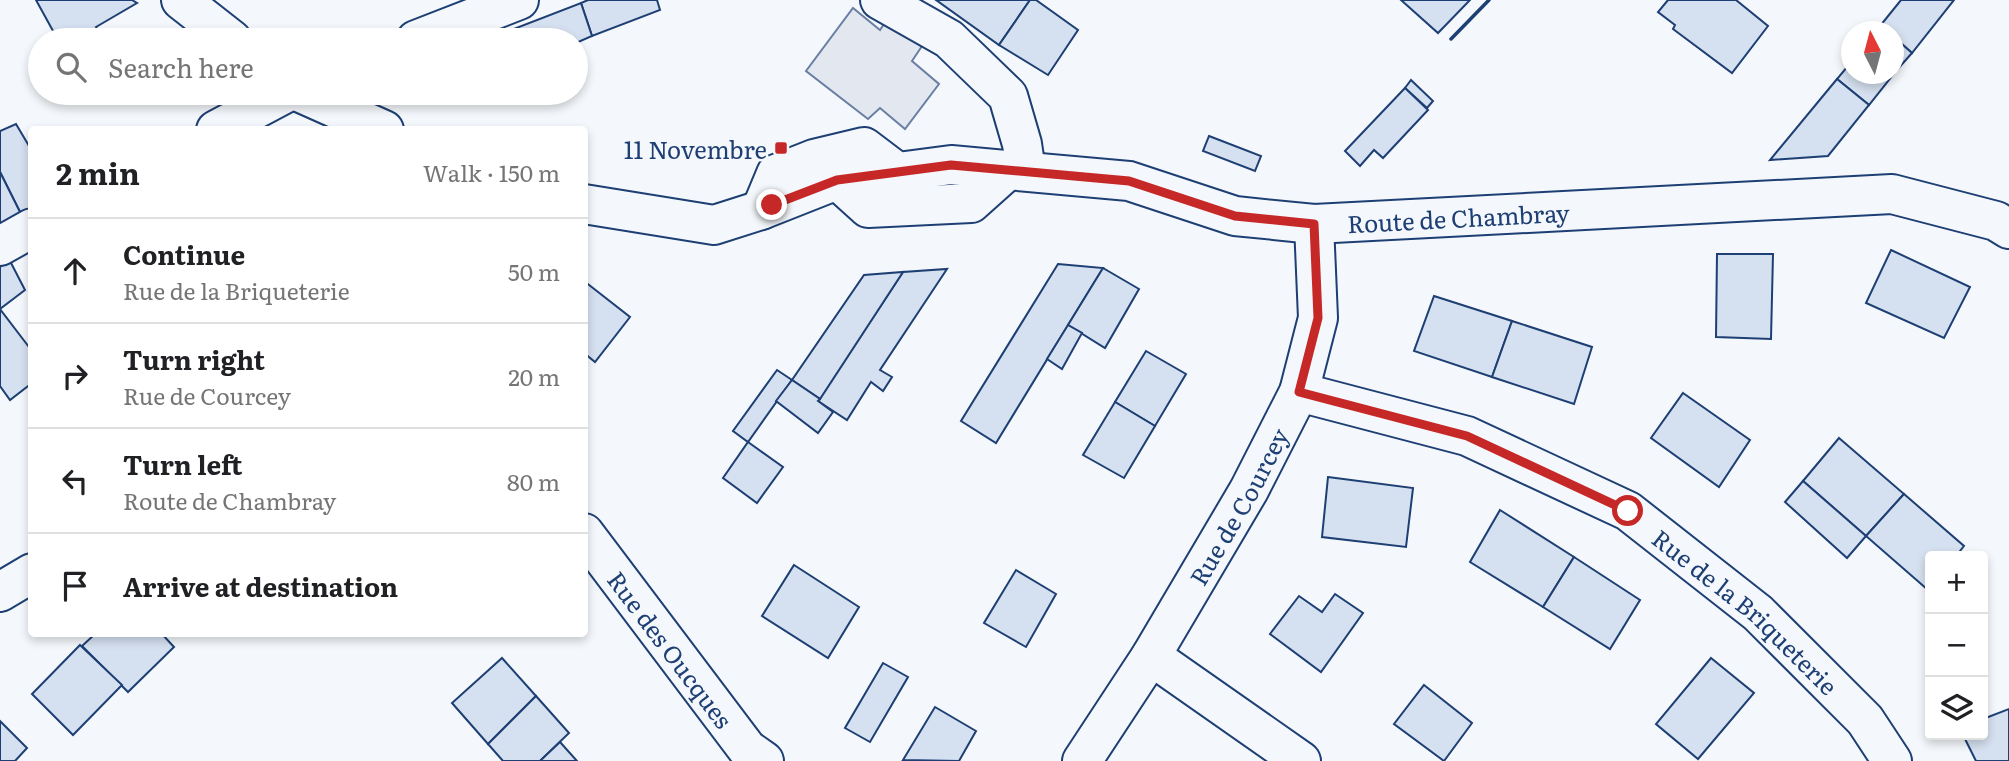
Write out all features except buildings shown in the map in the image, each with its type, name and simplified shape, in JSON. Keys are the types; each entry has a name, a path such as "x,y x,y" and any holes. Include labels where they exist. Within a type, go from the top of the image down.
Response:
{"street":[{"path":"181,0 217,28"},
{"path":"434,28 461,10 519,0"},
{"path":"837,180 868,208 929,205 971,202 1017,170 1022,144 1008,96 948,39 880,0"},
{"path":"224,126 263,105"},
{"path":"328,105 375,126"},
{"path":"761,210 776,174 814,159 864,147 897,172"},
{"name":"Route de Chambray","path":"588,205 714,225 837,180 951,165 1129,181 1235,216 1314,224 1892,194 1996,221 2009,229"},
{"name":"Rue de Courcey","path":"1082,761 1151,656 1249,490 1299,392 1318,318 1314,224"},
{"path":"0,247 28,230"},
{"name":"Rue de la Briqueterie","path":"1299,392 1467,436 1628,511 1758,613 1865,720 1892,761"},
{"name":"Rue des Oucques","path":"588,538 747,749 764,761"},
{"path":"0,592 28,575"},
{"path":"1151,656 1301,761"}],"shaded area":[{"path":"853,8 880,30 888,18 922,46 912,61 939,84 905,129 880,108 868,119 806,71"}],"wall":[{"path":"1451,39 1489,0"}],"place":[{"name":"11 Novembre","path":"781,148"}],"route":[{"path":"772,205 837,180 951,165 1129,181 1235,216 1314,224 1318,318 1299,392 1467,436 1628,511"}]}
